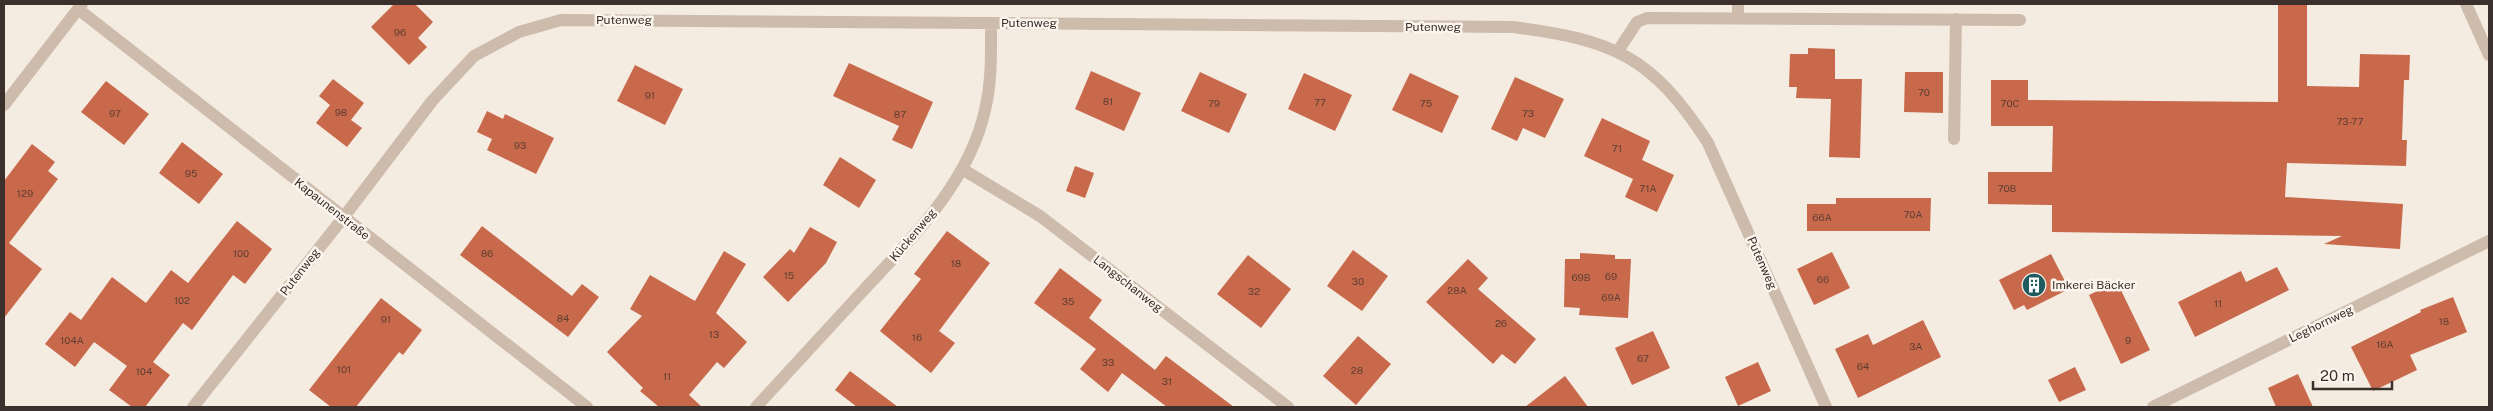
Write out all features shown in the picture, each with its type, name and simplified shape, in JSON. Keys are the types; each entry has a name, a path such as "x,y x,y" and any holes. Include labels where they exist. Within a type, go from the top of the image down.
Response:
{"street":[{"path":"1738,4 1738,18"},
{"path":"2466,4 2489,55"},
{"path":"4,105 80,7"},
{"name":"Kapaunenstraße","path":"80,7 343,218 587,407"},
{"path":"1618,51 1637,22 1647,18 2020,20"},
{"path":"1954,139 1956,19"},
{"name":"Putenweg","path":"193,407 343,218 432,101 474,56 519,32 561,20 1513,27 1575,36 1598,42 1618,51 1662,82 1686,110 1708,143 1826,407"},
{"name":"Kückenweg","path":"756,407 908,243 944,197 962,169 985,110 990,71 991,23"},
{"name":"Langschanweg","path":"962,169 1040,216 1288,407"},
{"name":"Leghornweg","path":"2153,407 2489,241"}],"building":[{"path":"394,4 415,4 433,22 418,38 427,47 409,65 371,27"},
{"path":"2278,4 2307,4 2307,86 2359,87 2360,54 2410,55 2409,80 2404,80 2402,140 2407,140 2406,166 2287,163 2285,197 2403,204 2400,249 2324,244 2342,236 2052,232 2052,205 1988,204 1988,172 2052,172 2053,126 1991,126 1991,80 2028,80 2028,100 2278,102"},
{"path":"1808,48 1835,49 1835,79 1862,79 1860,158 1829,157 1831,99 1796,98 1797,87 1789,87 1790,54 1808,54"},
{"path":"849,63 933,102 912,149 892,140 899,126 833,96"},
{"path":"635,65 683,89 665,125 617,101"},
{"path":"1091,71 1141,93 1124,131 1075,109"},
{"path":"1200,72 1247,94 1229,133 1181,111"},
{"path":"1905,72 1943,72 1943,113 1904,112"},
{"path":"1304,73 1352,95 1335,131 1288,109"},
{"path":"1410,73 1459,96 1442,133 1392,110"},
{"path":"1515,77 1564,99 1545,138 1523,128 1517,141 1491,129"},
{"path":"333,79 364,103 351,120 362,128 347,147 316,123 330,105 319,96"},
{"path":"106,81 149,114 124,145 81,112"},
{"path":"487,111 503,119 505,114 554,138 536,174 487,150 492,139 477,132"},
{"path":"1602,118 1650,141 1642,160 1674,175 1657,212 1625,197 1633,179 1584,156"},
{"path":"182,142 223,174 199,204 159,173"},
{"path":"32,144 55,162 48,171 58,179 9,243 42,269 4,318 4,181"},
{"path":"840,157 876,180 859,208 823,185"},
{"path":"1075,166 1094,173 1085,198 1066,191"},
{"path":"1836,198 1931,198 1930,231 1807,231 1807,204 1836,204"},
{"path":"237,221 272,249 245,284 233,275 192,330 183,323 153,362 170,375 145,407 132,407 109,390 127,366 94,342 75,367 45,344 70,312 81,320 112,277 146,303 171,270 188,283"},
{"path":"482,226 572,296 582,284 599,297 568,337 460,255"},
{"path":"810,227 837,242 826,263 788,302 763,277 790,249 794,253"},
{"path":"947,231 990,263 939,331 955,343 931,373 880,331 921,279 914,274"},
{"path":"1353,250 1388,276 1362,311 1327,286"},
{"path":"724,251 746,264 716,313 747,342 724,368 717,362 689,395 702,407 659,407 640,391 643,388 607,352 642,316 630,309 650,275 695,301"},
{"path":"1832,252 1850,288 1814,305 1797,269"},
{"path":"1580,253 1615,255 1615,259 1631,259 1628,318 1579,315 1580,308 1564,307 1565,259 1580,259"},
{"name":"Imkerei Bäcker","path":"2051,254 2069,289 2027,310 2024,305 2014,310 1999,280"},
{"path":"1248,255 1291,289 1261,328 1217,294"},
{"path":"1468,259 1488,278 1478,289 1536,339 1515,364 1502,354 1493,364 1426,302"},
{"path":"2277,267 2289,290 2195,337 2178,302 2241,271 2246,282"},
{"path":"1060,268 1102,300 1089,318 1155,370 1166,356 1234,407 1167,407 1122,373 1108,392 1080,369 1096,349 1034,303"},
{"path":"2117,282 2150,350 2121,364 2089,295"},
{"path":"2453,297 2467,332 2410,355 2417,370 2373,391 2351,347 2421,312 2420,310"},
{"path":"381,298 422,330 403,355 399,352 356,407 331,407 309,390"},
{"path":"1923,320 1941,357 1858,398 1835,349 1868,334 1873,345"},
{"path":"1653,331 1670,368 1632,385 1615,348"},
{"path":"1358,336 1391,364 1356,405 1323,376"},
{"path":"1758,362 1771,391 1738,406 1725,377"},
{"path":"2075,367 2086,390 2059,402 2048,380"},
{"path":"850,371 898,407 857,407 835,390"},
{"path":"2298,374 2313,407 2276,407 2268,388"},
{"path":"1565,376 1588,407 1525,407"}],"place":[{"name":"Imkerei Bäcker","path":"2034,285"}]}
